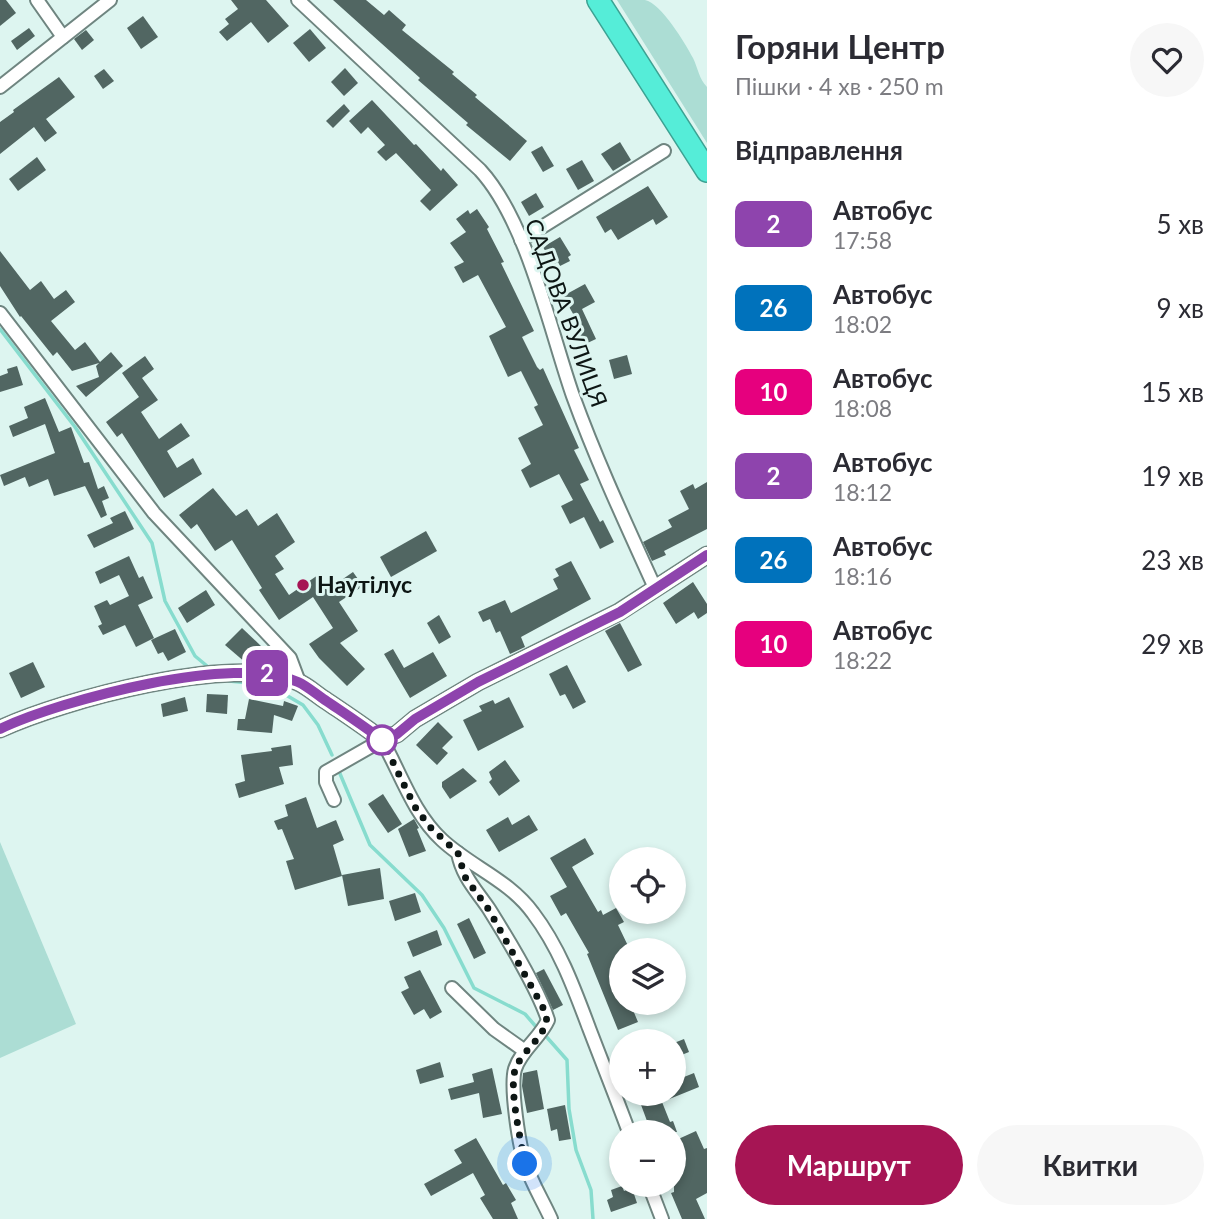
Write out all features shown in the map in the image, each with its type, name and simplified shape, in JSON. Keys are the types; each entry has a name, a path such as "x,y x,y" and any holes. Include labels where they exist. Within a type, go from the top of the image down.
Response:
{"highway":[{"path":"598,0 707,171"}],"street":[{"path":"37,0 63,37"},
{"path":"0,87 110,0"},
{"name":"САДОВА ВУЛИЦЯ","path":"298,0 480,170 493,187 521,240 605,478 655,588"},
{"path":"521,240 664,150"},
{"path":"0,313 154,513 290,658 299,682"},
{"path":"334,800 326,782 326,772 397,734 449,697 620,612 707,555"},
{"path":"0,729 95,697 204,675 251,672 299,682 382,740 415,807 430,827 458,853 505,883 520,897 554,944 624,1120"},
{"path":"458,853 465,877 489,910 548,1020 525,1051 515,1071 515,1109 525,1164 551,1219"},
{"path":"452,988 477,1014 525,1051"},
{"path":"654,1197 662,1219"}],"green space":[{"path":"617,0 645,0 651,3 672,24 684,43 707,87 707,143"},
{"path":"0,842 76,1024 0,1058"}],"building":[{"path":"0,0 6,0 16,13 0,26"},
{"path":"231,0 266,0 289,26 268,43 251,22 227,41 219,32 229,24 225,19 238,9"},
{"path":"333,0 366,0 384,15 389,10 406,25 402,30 454,72 452,74 477,95 475,97 527,141 510,161 466,125 468,123"},
{"path":"143,16 158,37 141,49 127,28"},
{"path":"29,28 35,36 17,50 11,41"},
{"path":"310,29 326,48 309,62 293,43"},
{"path":"86,30 94,40 82,50 74,39"},
{"path":"345,68 358,83 344,96 331,82"},
{"path":"104,69 114,81 103,89 94,76"},
{"path":"59,77 75,97 46,119 57,133 45,142 34,127 0,154 0,122"},
{"path":"372,100 414,145 416,144 441,171 443,168 458,185 430,211 420,201 431,190 396,153 386,161 377,152 385,145 368,127 361,134 349,121"},
{"path":"344,104 350,111 333,128 326,121"},
{"path":"620,142 631,160 613,171 601,154"},
{"path":"542,146 554,166 543,172 531,152"},
{"path":"37,157 46,170 18,191 9,179"},
{"path":"582,160 594,181 578,190 566,169"},
{"path":"648,186 668,217 656,225 653,219 618,240 611,229 605,233 596,217"},
{"path":"536,193 544,207 529,216 521,202"},
{"path":"477,209 489,227 487,229 504,262 501,263 534,331 522,337 537,367 540,370 543,368 579,448 574,450 589,480 580,484 614,542 600,549 584,517 570,524 561,506 573,500 559,474 530,488 521,470 531,464 518,438 543,425 534,407 538,405 521,371 508,377 489,336 506,327 478,275 463,283 454,267 464,262 450,243 466,232 456,219 468,210 470,214"},
{"path":"560,237 571,255 568,257 570,261 560,266 558,262 553,265 543,247"},
{"path":"0,251 30,290 41,281 54,299 66,290 75,302 51,321 75,350 85,342 100,362 111,352 123,366 86,397 76,386 99,377 96,366 99,363 72,371 57,352 53,356 20,317 0,286"},
{"path":"585,284 595,302 582,309 596,339 581,346 574,332 581,328 563,296"},
{"path":"627,355 632,374 614,379 609,360"},
{"path":"145,356 154,369 142,378 158,400 141,412 159,439 181,423 190,436 167,451 177,468 193,458 202,474 164,498 122,433 117,437 106,422 139,397 122,373"},
{"path":"17,366 23,385 0,392 0,376 8,373 7,369"},
{"path":"45,398 59,432 71,427 84,463 89,462 98,489 104,486 109,498 102,501 107,515 101,518 85,486 54,496 48,479 29,487 25,477 4,486 0,475 55,453 45,424 13,437 9,426 28,418 24,407"},
{"path":"707,482 707,529 664,551 666,555 652,561 643,542 672,527 668,520 689,509 680,491 693,484 695,489"},
{"path":"213,488 236,516 247,509 258,526 277,513 295,542 275,556 284,569 275,574 289,595 318,575 327,590 353,572 363,586 339,602 358,631 340,643 365,669 347,686 309,644 333,628 313,597 279,620 232,540 215,551 197,524 191,529 179,515"},
{"path":"125,511 134,529 94,548 87,535 113,523 110,518"},
{"path":"426,531 437,551 391,577 380,557"},
{"path":"129,556 139,578 143,576 153,598 138,605 154,638 136,647 125,625 103,635 98,626 102,624 94,606 107,600 110,605 129,596 119,575 100,584 95,572"},
{"path":"571,561 591,599 521,637 525,647 510,654 500,631 496,633 490,619 483,622 478,612 505,600 511,613 558,589 553,579 559,576 555,569"},
{"path":"693,582 707,604 707,613 698,619 694,612 676,624 663,603"},
{"path":"206,590 215,605 187,623 178,608"},
{"path":"439,615 451,637 439,644 427,623"},
{"path":"620,623 642,665 628,672 605,631"},
{"path":"242,628 261,646 246,663 225,645"},
{"path":"175,629 186,652 168,661 163,652 158,654 151,640"},
{"path":"393,649 404,668 433,652 447,676 410,698 384,654"},
{"path":"33,662 45,687 21,698 9,673"},
{"path":"567,665 586,702 573,709 565,694 560,696 549,674"},
{"path":"207,694 228,695 227,714 206,712"},
{"path":"185,697 188,711 163,717 161,704"},
{"path":"509,697 524,727 478,751 463,720 482,711 479,706 493,700 495,704"},
{"path":"249,699 283,706 284,701 298,706 292,721 274,715 272,733 237,730 238,719 245,719"},
{"path":"438,722 453,737 442,748 448,753 437,765 416,745"},
{"path":"291,745 293,765 279,767 284,784 239,798 235,784 245,781 241,755 272,751 271,748"},
{"path":"505,760 520,781 499,796 489,782 492,779 489,772"},
{"path":"463,768 477,781 450,799 442,787 442,782"},
{"path":"383,794 402,824 388,833 368,804"},
{"path":"306,797 317,828 336,820 344,840 333,845 342,876 295,890 286,861 294,859 282,829 278,830 274,821 288,816 285,805"},
{"path":"529,815 538,830 499,852 486,830 508,817 512,825"},
{"path":"414,819 426,851 409,857 398,829"},
{"path":"585,838 594,854 572,867 598,912 601,910 603,915 609,912 609,924 620,924 618,925 624,938 609,938 609,1008 587,954 589,953 566,913 561,916 550,896 567,887 550,858"},
{"path":"380,868 384,899 348,906 342,875"},
{"path":"415,893 421,912 395,921 389,901"},
{"path":"469,918 486,953 474,959 457,924"},
{"path":"437,930 442,945 413,957 407,942"},
{"path":"544,969 563,1005 553,1010 536,973"},
{"path":"420,970 442,1012 430,1019 424,1009 414,1015 401,992 409,988 404,977"},
{"path":"612,1015 635,1015 638,1022 618,1029"},
{"path":"440,1062 444,1077 420,1084 416,1070"},
{"path":"492,1068 502,1114 483,1118 479,1093 451,1100 448,1089 474,1082 472,1074"},
{"path":"537,1070 544,1109 527,1113 522,1086 523,1073"},
{"path":"694,1073 699,1087 686,1092 686,1076"},
{"path":"565,1105 571,1139 559,1141 557,1129 551,1131 547,1109"},
{"path":"641,1106 664,1106 669,1120 647,1120"},
{"path":"696,1131 704,1149 707,1148 707,1193 696,1199 705,1219 682,1219 673,1197 686,1197 686,1136"},
{"path":"476,1138 503,1185 506,1183 516,1200 511,1203 518,1219 493,1219 480,1198 485,1195 473,1173 431,1196 424,1184 462,1163 454,1150"},
{"path":"613,1197 635,1197 637,1203 611,1212 607,1200"}],"waterway":[{"path":"0,329 75,427 152,543 165,601 195,656 207,666"},
{"path":"229,681 269,685 303,705 318,725 332,755"},
{"path":"338,769 370,845 422,895 444,928 474,988 525,1014 538,1029"},
{"path":"544,1034 567,1060 569,1109 576,1150 591,1190 593,1219"}],"bus line":[{"name":"2","path":"0,729 95,697 204,675 251,672 299,682 382,740 397,734 449,697 620,612 707,555"}],"place":[{"name":"Наутілус","path":"303,585"}],"route":[{"path":"382,740 415,807 441,839 458,853 465,877 489,910 546,1013 548,1020 544,1029 525,1051 515,1071 515,1109 525,1164"}]}
